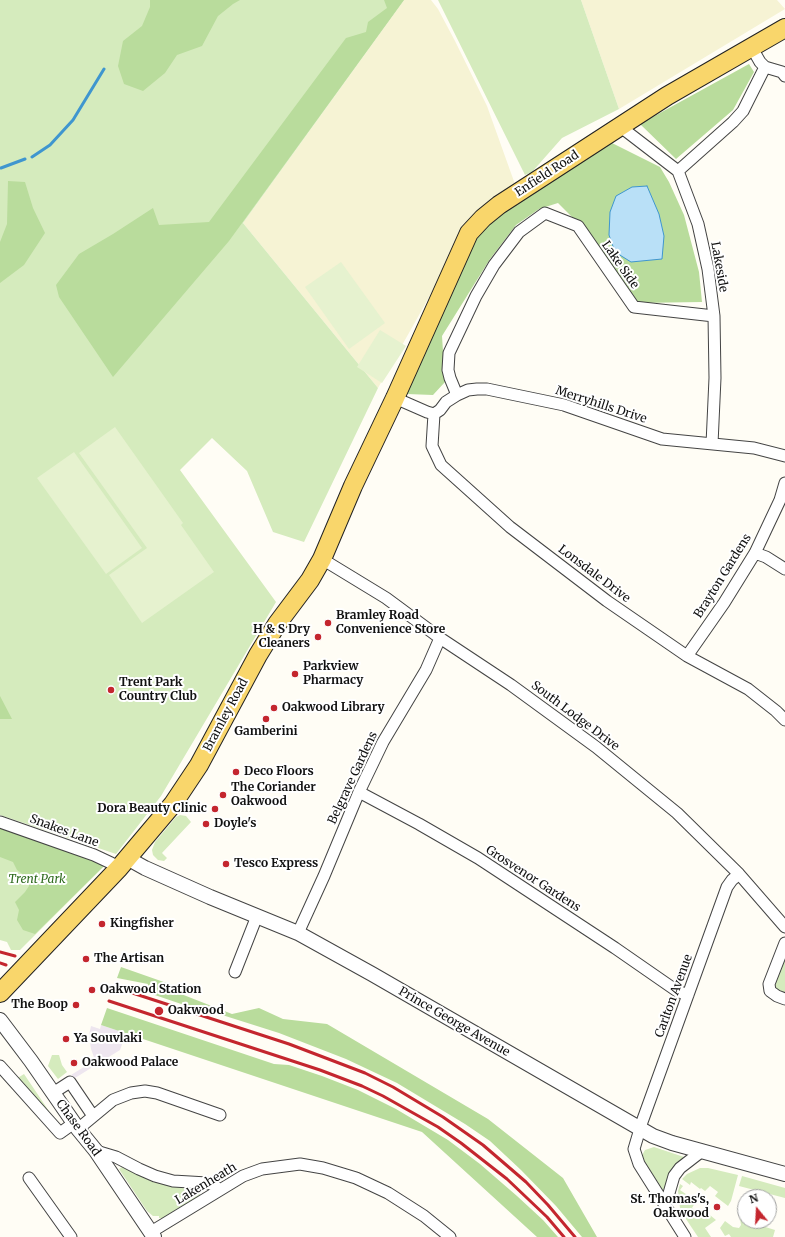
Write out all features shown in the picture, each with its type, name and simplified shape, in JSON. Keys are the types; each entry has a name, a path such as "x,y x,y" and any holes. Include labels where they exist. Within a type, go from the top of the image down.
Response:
{"main road":[{"name":"Enfield Road","path":"395,398 470,233 483,218 499,205 668,96 785,28"},
{"name":"Bramley Road","path":"0,992 123,863 173,804 192,777 258,655 277,624 310,580 322,559 353,486 395,398"}],"street":[{"path":"752,48 760,62 765,67 782,72 785,76"},
{"path":"622,126 626,131 678,171 734,122 743,111 765,67"},
{"name":"Lakeside","path":"678,171 698,224 708,269 714,316 715,378 712,444"},
{"name":"Lake Side","path":"457,395 448,370 449,353 476,296 494,265 519,232 545,213 578,226 634,307 714,316"},
{"name":"Merryhills Drive","path":"434,414 440,410 446,402 457,395 473,389 487,389 564,405 662,439 754,448 785,456"},
{"path":"395,398 434,414"},
{"name":"Lonsdale Drive","path":"434,414 432,446 441,465 510,527 608,600 687,656 748,689 785,720"},
{"name":"Brayton Gardens","path":"687,656 724,603 755,553 780,500 785,483"},
{"path":"755,553 766,557 785,569"},
{"name":"South Lodge Drive","path":"322,559 386,598 440,638 511,685 596,747 678,813 739,874 785,928"},
{"name":"Belgrave Gardens","path":"298,933 324,876 358,792 383,742 426,670 440,638"},
{"name":"Grosvenor Gardens","path":"358,792 419,824 478,858 615,948 677,991 688,995"},
{"name":"Snakes Lane","path":"0,822 94,855 111,863 123,863"},
{"name":"Prince George Avenue","path":"123,863 145,868 210,897 298,933 372,974 640,1130 664,1141 785,1174"},
{"name":"Carlton Avenue","path":"685,1237 665,1207 636,1157 634,1150 727,887 739,874"},
{"path":"234,972 257,916"},
{"path":"785,943 769,984 770,990 785,999"},
{"name":"Chase Road","path":"0,1020 76,1126 96,1151 153,1236"},
{"path":"0,1066 60,1133 93,1116 113,1100 122,1095 145,1091 157,1093 220,1115"},
{"path":"53,1093 70,1082 93,1116"},
{"path":"96,1151 116,1157 155,1176 173,1180 214,1185 219,1190"},
{"path":"665,1207 674,1176 680,1168 702,1151"},
{"name":"Lakenheath","path":"153,1236 219,1190 243,1176 262,1169 300,1164 323,1168 356,1178 388,1193 424,1216 450,1237"},
{"path":"28,1178 71,1237"}],"shaded area":[{"path":"404,0 431,0 438,9 487,106 516,187 469,226 378,388 243,223"},
{"path":"581,0 777,0 785,9 619,109"},
{"path":"101,1025 126,1033 120,1050 75,1078 71,1075 95,1060 91,1049 89,1035 91,1026 100,1029"}],"green space":[{"path":"0,0 404,0 243,223 378,388 304,542 273,532 247,471 212,438 180,470 276,602 161,796 116,854 0,815"},
{"path":"150,0 240,0 218,16 202,46 177,55 165,73 143,91 124,84 118,66 123,41 142,26 150,7"},
{"path":"384,0 404,0 229,241 113,377 59,297 56,285 79,254 153,208 159,225 209,222 346,38 366,32 368,22 387,8"},
{"path":"438,0 581,0 619,109 562,138 532,172 525,175"},
{"path":"749,64 754,72 733,110 676,159 640,124"},
{"path":"610,142 660,167 669,182 684,215 699,272 702,302 635,303 580,225 558,203 539,209 516,225 490,259 442,336 445,382 433,395 407,394 483,222"},
{"path":"8,181 25,182 33,208 45,233 24,265 0,283 0,242 7,224"},
{"path":"341,262 385,323 349,349 305,287"},
{"path":"380,330 406,346 382,383 357,367"},
{"path":"115,427 183,523 181,525 214,572 142,623 109,575 147,548 79,453"},
{"path":"74,452 142,548 106,574 37,478"},
{"path":"0,696 12,719 0,719"},
{"path":"180,815 186,816 191,822 162,853 167,858 164,861 158,860 153,855 152,850 155,842 176,817"},
{"name":"Trent Park","path":"0,827 105,865 20,950 11,950 7,942 0,940"},
{"name":"Trent Park","path":"0,827 105,865 35,934 23,930 17,920 19,910 15,902 29,886 29,879 17,870 13,862 0,857"},
{"path":"785,953 785,995 779,993 775,987 774,981"},
{"path":"121,967 178,987 176,992 232,1014 259,1008 283,1019 327,1024 488,1119 563,1178 597,1237 582,1237 556,1206 490,1141 397,1083 346,1059 279,1033 197,1007 190,1007 146,992 148,984 117,978"},
{"path":"107,1008 274,1064 289,1065 322,1076 358,1090 396,1109 448,1140 480,1164 543,1220 558,1237 537,1237 422,1132 101,1025"},
{"path":"52,1055 59,1055 62,1065 67,1072 58,1079 48,1066"},
{"path":"24,1074 57,1123 16,1079"},
{"path":"654,1147 684,1157 669,1174 665,1188 662,1190 641,1157 645,1150"},
{"path":"122,1167 157,1182 198,1189 200,1195 164,1218 153,1216 147,1211 119,1169"},
{"path":"700,1168 708,1168 738,1175 731,1201 728,1206 715,1196 718,1192 710,1186 705,1191 691,1182 690,1185 682,1179 687,1174"},
{"path":"742,1176 785,1188 785,1198 777,1196 777,1189 750,1189 739,1186"},
{"path":"680,1184 683,1186 680,1190 696,1201 692,1208 702,1215 705,1211 716,1220 705,1228 711,1237 698,1237 682,1213 678,1191"},
{"path":"725,1221 737,1229 775,1230 773,1237 731,1237 729,1234 725,1236 720,1228"}],"water":[{"path":"647,186 659,214 664,236 662,259 631,262 615,252 609,235 610,212 616,196 632,187"}],"waterway":[{"path":"32,157 50,145 73,120 104,69"},
{"path":"1,168 25,159"}],"railway":[{"path":"0,952 15,956"},
{"path":"0,963 6,965"},
{"path":"114,987 289,1044 365,1073 393,1087 443,1117 483,1145 526,1182 575,1237"},
{"path":"109,1001 320,1070 362,1086 383,1096 438,1127 461,1143 507,1179 547,1217 564,1237"}],"place":[{"name":"Bramley Road Convenience Store","path":"328,623"},
{"name":"H & S Dry Cleaners","path":"318,637"},
{"name":"Parkview Pharmacy","path":"295,674"},
{"name":"Trent Park Country Club","path":"111,690"},
{"name":"Oakwood Library","path":"274,708"},
{"name":"Gamberini","path":"266,719"},
{"name":"Deco Floors","path":"236,772"},
{"name":"The Coriander Oakwood","path":"223,795"},
{"name":"Dora Beauty Clinic","path":"215,809"},
{"name":"Doyle's","path":"206,824"},
{"name":"Tesco Express","path":"226,864"},
{"name":"Kingfisher","path":"102,924"},
{"name":"The Artisan","path":"86,959"},
{"name":"Oakwood Station","path":"92,990"},
{"name":"The Boop","path":"76,1005"},
{"name":"Oakwood","path":"159,1011"},
{"name":"Ya Souvlaki","path":"66,1039"},
{"name":"Oakwood Palace","path":"74,1063"},
{"name":"St. Thomas's, Oakwood","path":"717,1207"}]}
